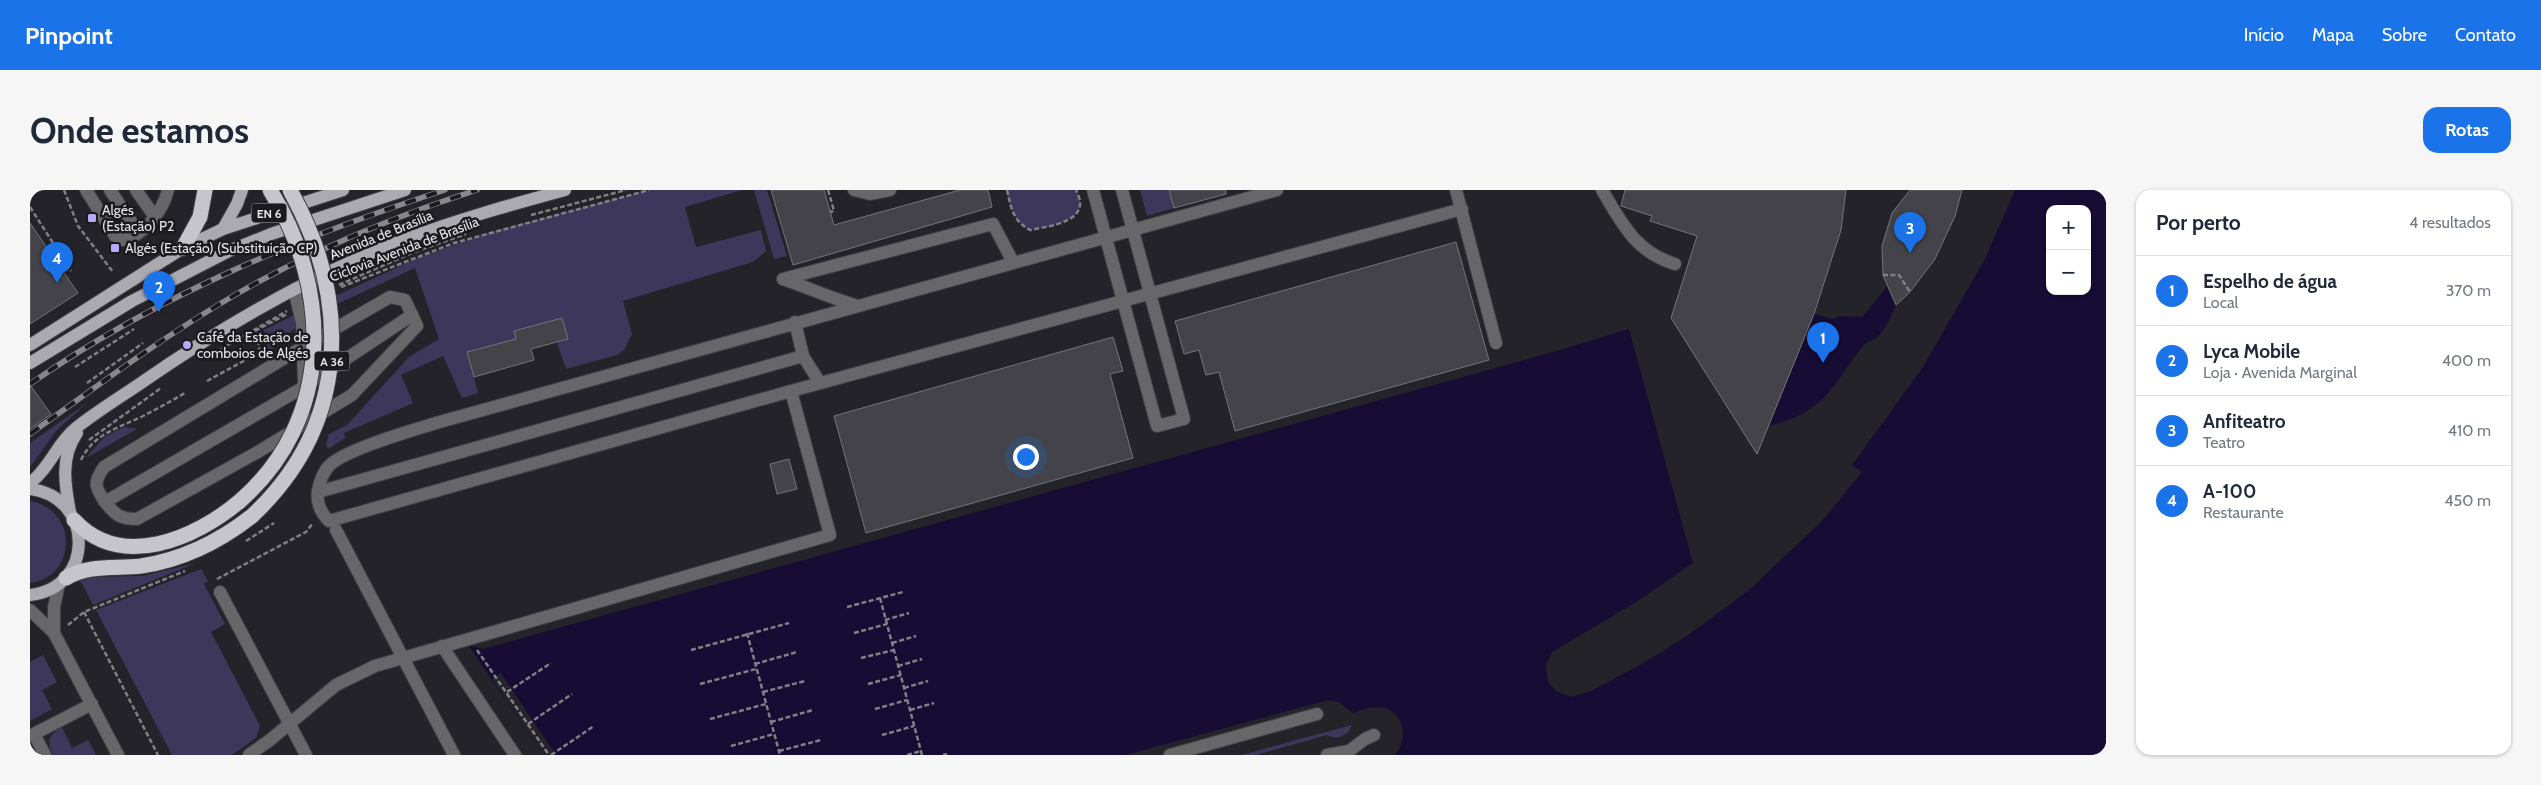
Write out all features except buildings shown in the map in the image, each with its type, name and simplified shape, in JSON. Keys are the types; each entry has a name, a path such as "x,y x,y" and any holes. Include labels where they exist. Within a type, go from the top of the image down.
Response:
{"highway":[{"path":"183,248 200,217 205,190"},
{"name":"A 36","path":"72,517 93,537 105,543 127,548 164,542 189,533 212,521 240,501 270,470 286,446 304,406 313,368 314,317 306,275 292,233 270,190"},
{"name":"A 36","path":"63,581 85,570 133,567 169,560 210,543 252,516 280,488 299,462 322,412 330,374 332,330 327,285 309,230 290,190"}],"main road":[{"path":"223,229 237,204 242,190"},
{"name":"EN 6","path":"30,345 183,248 223,229 292,208 313,192 342,190"},
{"name":"EN 6","path":"30,363 132,301 228,251 271,234 340,213 405,190"},
{"name":"Avenida de Brasília","path":"30,483 41,473 74,429 220,330 294,289 402,240 565,190"},
{"path":"313,192 324,218"},
{"name":"Avenida de Brasília","path":"63,581 75,563 79,550 78,533 72,517 65,482 68,449 75,434 94,415"},
{"path":"30,489 51,495 72,517"},
{"path":"30,595 44,592 63,581"}],"street":[{"path":"86,190 118,238 126,240 155,217 164,193"},
{"path":"110,190 138,232"},
{"path":"136,190 155,217"},
{"path":"854,190 870,194 890,190"},
{"path":"1093,190 1156,426 1184,419 1122,190"},
{"path":"1277,190 795,322 445,420 376,442 330,465 321,480 318,504 328,521 820,383 1462,210"},
{"path":"1456,190 1496,343"},
{"path":"1602,190 1628,233 1642,248 1658,259 1675,264"},
{"path":"857,305 831,298 809,287 783,279 993,224 1013,262"},
{"path":"294,289 299,306 303,347 306,424"},
{"path":"390,298 405,300 412,314 417,326 352,395 306,424 138,519 122,519 114,514 96,488 96,477 104,466 303,347 390,298"},
{"path":"106,502 304,387 412,314"},
{"path":"795,322 803,356 820,383"},
{"path":"318,492 803,356"},
{"path":"249,755 290,724 336,685 375,666 830,535 791,391"},
{"path":"336,530 454,755"},
{"path":"54,633 54,607 63,581"},
{"path":"220,592 306,755"},
{"path":"30,610 54,633 118,755"},
{"path":"442,646 515,755"},
{"path":"45,755 32,735 92,704"},
{"path":"1170,755 1317,714"},
{"path":"1327,755 1349,751 1365,738 1374,735"}],"path":[{"path":"64,190 78,226 113,272"},
{"path":"526,216 626,190"},
{"path":"333,291 454,243 649,190"},
{"path":"828,190 834,211 830,212"},
{"path":"1007,190 1013,214 1020,225 1030,230 1066,221 1077,213 1081,204 1076,190"},
{"path":"30,207 71,272"},
{"name":"Ciclovia Avenida de Brasília","path":"336,286 412,254 472,232"},
{"path":"1883,275 1899,275 1910,292"},
{"path":"206,357 299,306"},
{"path":"75,367 134,329"},
{"path":"208,381 260,352 255,330"},
{"path":"86,383 143,343"},
{"path":"77,458 81,449 96,434 166,384"},
{"path":"80,464 94,442 108,431 142,416 185,393"},
{"path":"848,607 903,592"},
{"path":"880,598 922,755"},
{"path":"54,633 84,612 158,755"},
{"path":"886,620 909,613"},
{"path":"691,650 789,623"},
{"path":"854,633 887,624"},
{"path":"747,633 779,753 821,740"},
{"path":"892,643 916,636"},
{"path":"475,647 550,755 594,726"},
{"path":"861,658 894,650"},
{"path":"755,664 797,652"},
{"path":"898,666 922,659"},
{"path":"507,692 551,662"},
{"path":"700,684 756,669"},
{"path":"868,684 900,675"},
{"path":"763,692 805,681"},
{"path":"904,688 928,681"},
{"path":"528,724 572,694"},
{"path":"875,709 907,700"},
{"path":"910,710 934,703"},
{"path":"710,719 766,704"},
{"path":"771,722 813,710"},
{"path":"882,735 914,726"},
{"path":"731,746 774,734"},
{"path":"907,755 921,751"},
{"path":"943,755 947,754"}],"shaded area":[{"path":"649,190 742,190 685,207 696,247 761,230 766,251 753,262 623,301 632,334 624,350 617,355 566,369 557,343 568,339 561,318 514,331 516,339 474,377 478,393 462,398 443,356 401,375 413,403 344,433 345,438 328,449 326,445 329,434 347,425 409,357 439,339 415,268 309,317 307,309 418,258 490,232"},
{"path":"754,190 767,190 787,256 774,259"},
{"path":"1006,190 1076,190 1080,205 1073,217 1060,224 1030,230 1016,218"},
{"path":"1140,190 1169,190 1174,208 1147,216"},
{"path":"2015,190 2106,190 2106,755 1395,755 1402,741 1403,733 1399,719 1394,713 1379,707 1353,713 1339,702 1328,700 1125,755 543,755 469,646 483,649 1553,352 1629,329 1693,563 1636,602 1552,652 1546,666 1548,682 1557,692 1571,697 1591,691 1642,664 1688,635 1748,591 1822,521 1862,472 1852,465 1923,367 1985,259"},
{"path":"1887,287 1896,305 1888,323 1879,335 1864,345 1825,397 1803,413 1769,426 1814,314 1832,319 1839,316 1862,317"},
{"path":"294,315 296,327 267,353 264,330"},
{"path":"87,403 57,430 30,467 30,443"},
{"path":"124,427 137,429 86,458 104,437"},
{"path":"30,501 46,507 57,516 64,529 66,542 64,556 57,568 46,578 30,583"},
{"path":"196,563 93,605 80,580 93,577 143,576"},
{"path":"201,569 208,581 204,584 225,624 211,632 260,726 256,738 232,755 172,755 96,610"},
{"path":"43,655 57,682 42,690 52,709 30,721 30,662"},
{"path":"1352,725 1348,732 1339,737 1327,735 1256,755 1242,755"},
{"path":"62,727 72,748 88,740 96,755 53,755 49,742 54,732"}],"pier":[{"path":"501,673 556,755 543,755 492,679"}],"railway":[{"path":"30,384 78,352 178,296 283,249 391,208 445,190"},
{"path":"30,434 170,335 280,270 376,226 477,190"}],"place":[{"name":"Algés (Estação) P2","path":"92,218"},
{"name":"Algés (Estação) (Substituição CP)","path":"115,248"},
{"name":"Anfiteatro","path":"1910,253"},
{"name":"A-100","path":"57,283"},
{"name":"Lyca Mobile","path":"159,312"},
{"name":"Café da Estação de comboios de Algés","path":"187,345"},
{"name":"Espelho de água","path":"1823,363"}]}
